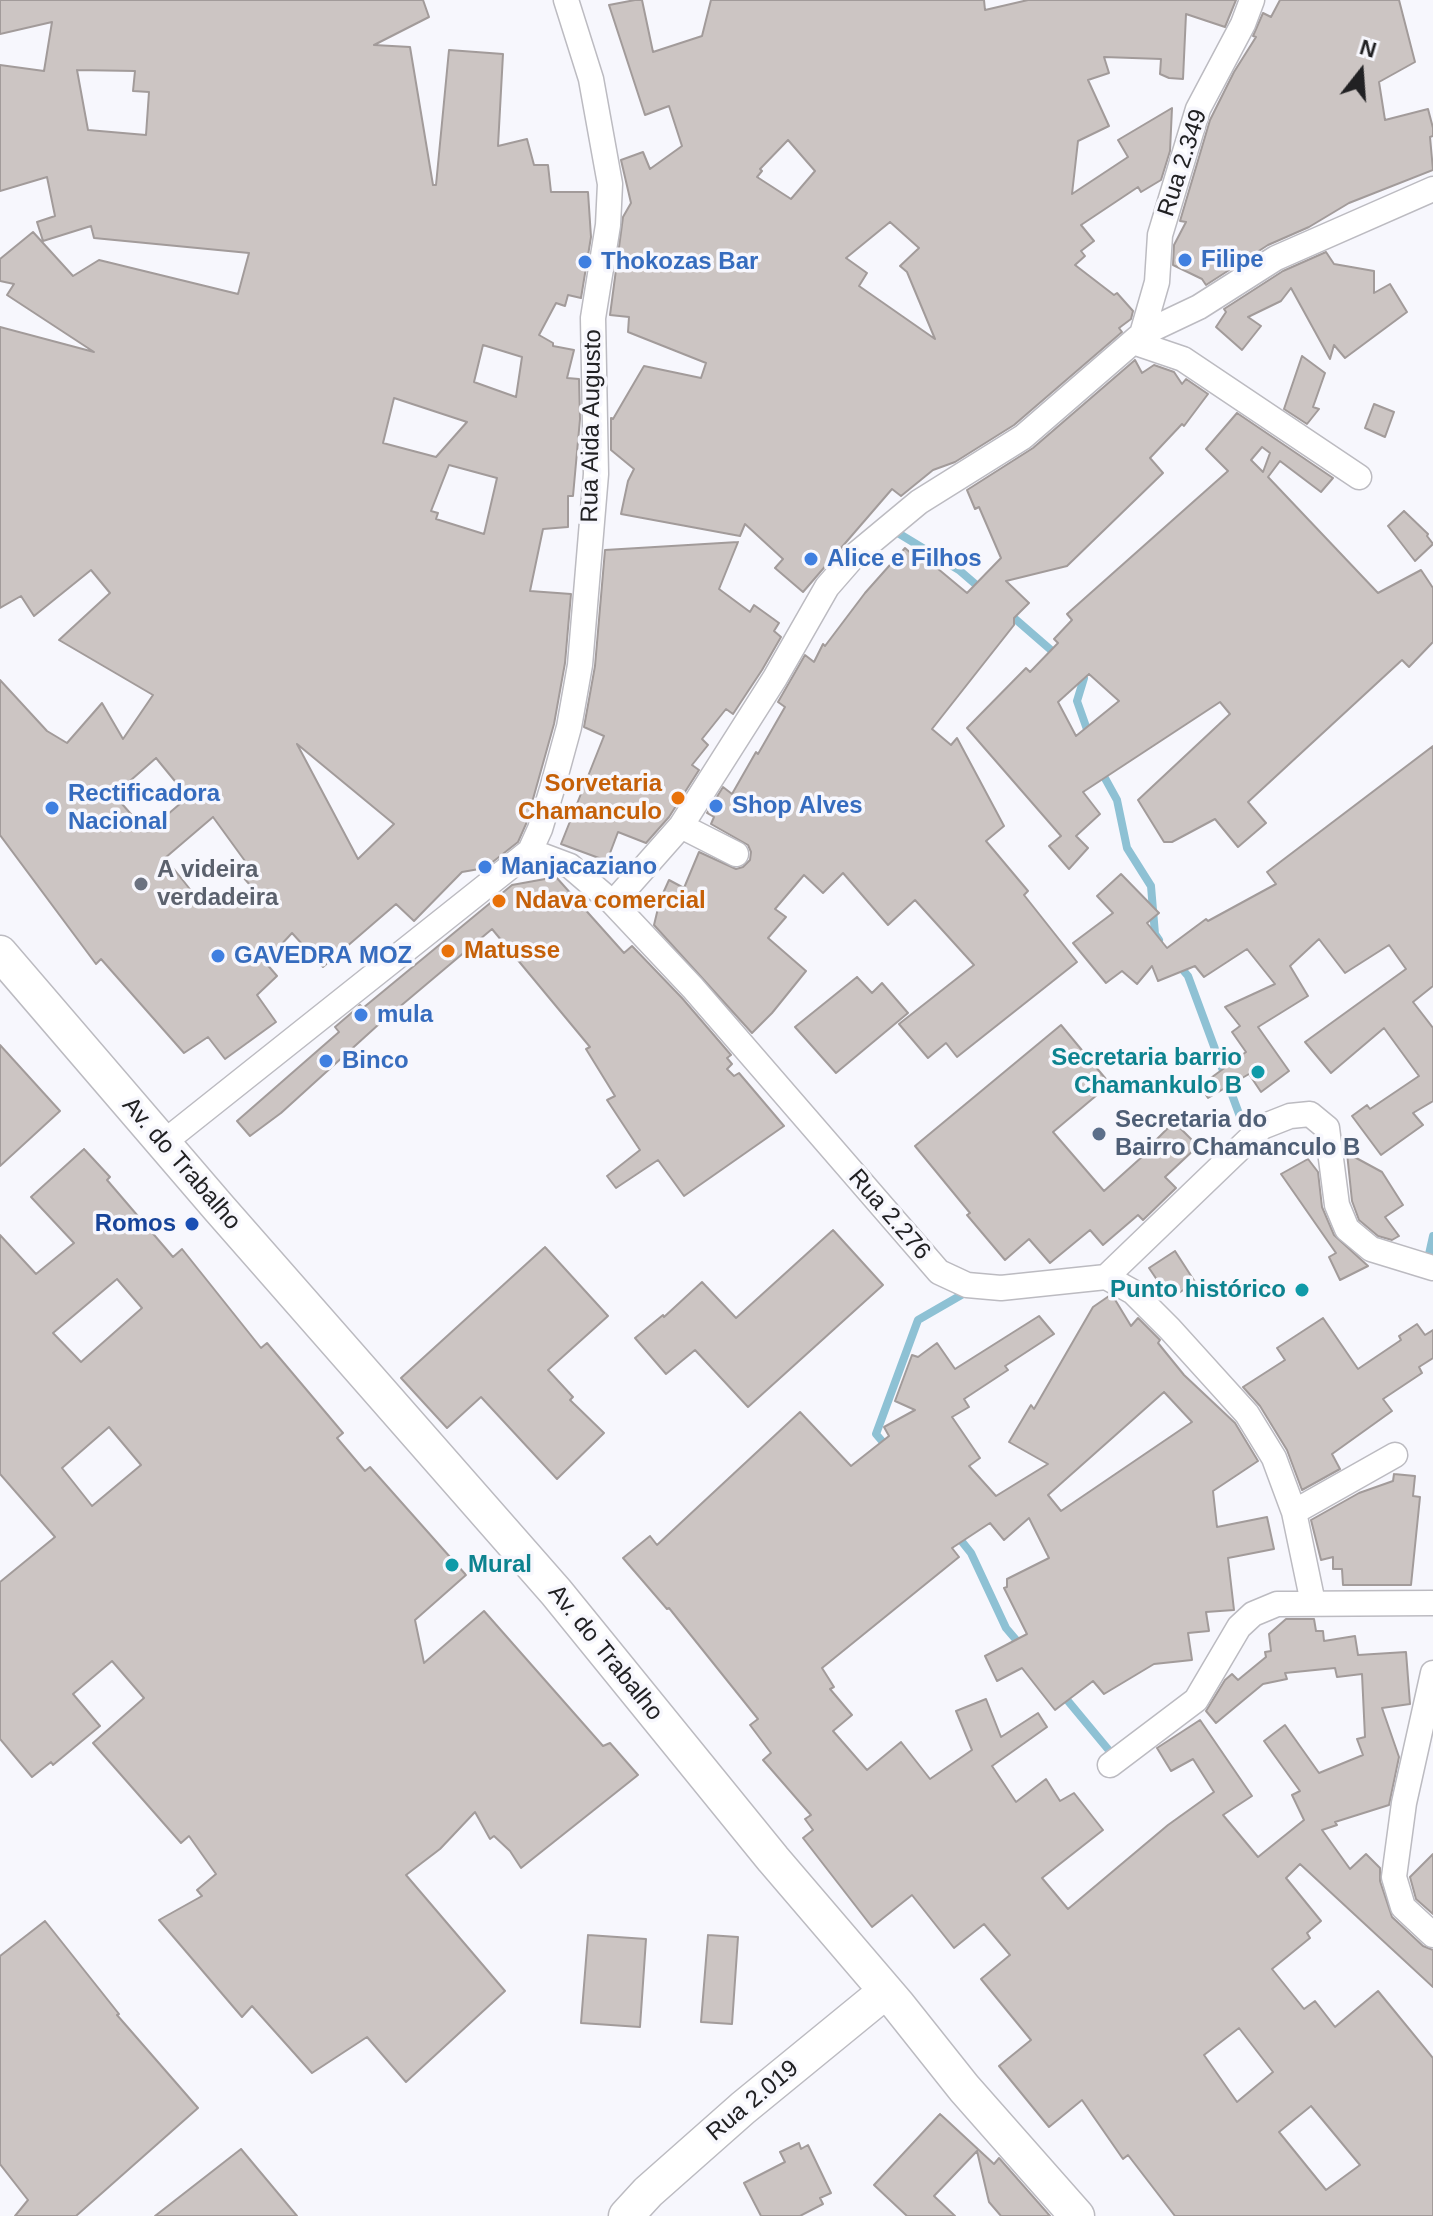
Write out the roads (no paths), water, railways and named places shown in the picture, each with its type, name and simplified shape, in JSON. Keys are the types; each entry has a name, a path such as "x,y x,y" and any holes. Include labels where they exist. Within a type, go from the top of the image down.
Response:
{"main road":[{"name":"Av. do Trabalho","path":"0,953 556,1592 773,1859 982,2109 1077,2216"},
{"name":"Rua 2.019","path":"626,2216 648,2192 743,2108 886,1991"}],"street":[{"name":"Rua Aida Augusto","path":"530,851 540,829 569,727 580,665 596,474 593,318 608,225 610,184 591,79 566,0"},
{"name":"Rua 2.349","path":"1138,338 1157,282 1160,235 1198,109 1243,24 1252,0"},
{"path":"613,903 681,826 775,678 827,587 854,556 919,502 1023,437 1138,338 1199,307 1276,258 1433,189"},
{"path":"1138,338 1183,359 1359,477"},
{"path":"681,826 736,854"},
{"name":"Rua 2.276","path":"530,851 570,866 613,903 693,988 939,1272 967,1285 1001,1288 1106,1277"},
{"path":"163,1143 530,851"},
{"path":"1313,1603 1294,1512 1274,1458 1247,1414 1133,1292 1106,1277 1262,1127 1290,1116 1310,1114 1327,1128 1337,1205 1347,1229 1371,1249 1433,1268"},
{"path":"1294,1512 1395,1455"},
{"path":"1110,1765 1196,1700 1239,1627 1253,1614 1277,1604 1433,1603"},
{"path":"1433,1673 1404,1803 1394,1877 1403,1907 1433,1935"}],"waterway":[{"path":"893,530 959,570 981,589"},
{"path":"1006,611 1059,657"},
{"path":"1079,674 1084,678 1077,701 1089,735"},
{"path":"1101,771 1117,800 1127,848 1151,886 1155,934 1159,940"},
{"path":"1177,963 1188,976 1245,1130"},
{"path":"1427,1263 1433,1236"},
{"path":"887,1447 876,1434 918,1320 970,1290"},
{"path":"955,1533 971,1553 1006,1628 1023,1648"},
{"path":"1063,1695 1112,1754 1117,1751"}],"place":[{"name":"Filipe","path":"1185,260"},
{"name":"Thokozas Bar","path":"585,262"},
{"name":"Alice e Filhos","path":"811,559"},
{"name":"Sorvetaria Chamanculo","path":"678,798"},
{"name":"Shop Alves","path":"716,806"},
{"name":"Rectificadora Nacional","path":"52,808"},
{"name":"Manjacaziano","path":"485,867"},
{"name":"A videira verdadeira","path":"141,884"},
{"name":"Ndava comercial","path":"499,901"},
{"name":"Matusse","path":"448,951"},
{"name":"GAVEDRA MOZ","path":"218,956"},
{"name":"mula","path":"361,1015"},
{"name":"Binco","path":"326,1061"},
{"name":"Secretaria barrio Chamankulo B","path":"1258,1072"},
{"name":"Secretaria do Bairro Chamanculo B","path":"1099,1134"},
{"name":"Romos","path":"192,1224"},
{"name":"Punto histórico","path":"1302,1290"},
{"name":"Mural","path":"452,1565"}]}
